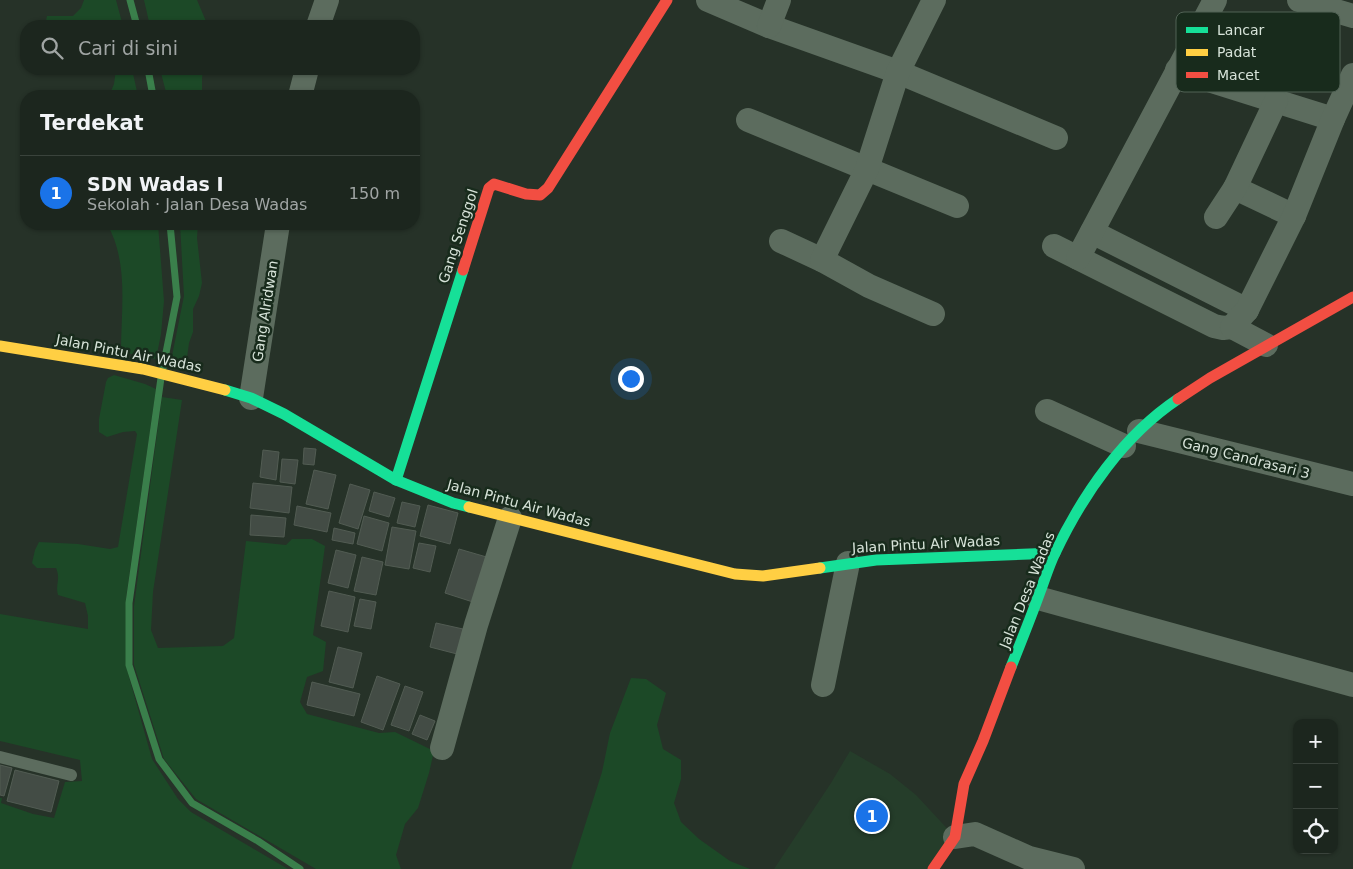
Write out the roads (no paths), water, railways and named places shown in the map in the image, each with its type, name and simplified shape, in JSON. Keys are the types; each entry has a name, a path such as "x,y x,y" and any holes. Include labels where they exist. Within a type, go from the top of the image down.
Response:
{"main road":[{"name":"Gang Senggol","path":"396,480 489,188 494,184 526,194 540,195 548,188 667,0"},
{"name":"Jalan Desa Wadas","path":"933,869 955,837 964,784 983,741 1055,553 1097,482 1131,439 1171,404 1210,378 1266,345 1353,297"},
{"name":"Jalan Pintu Air Wadas","path":"0,346 177,376 252,398 284,414 396,480 453,503 710,569 736,574 764,576 876,560 1055,553"}],"street":[{"path":"320,20 326,0"},
{"path":"708,0 769,26 898,72 1056,138"},
{"path":"769,26 779,0"},
{"path":"822,260 867,169 898,72 934,0"},
{"path":"1208,12 1215,0"},
{"path":"1299,0 1340,12"},
{"path":"1340,12 1353,16"},
{"path":"1078,258 1176,72"},
{"path":"302,90 305,75"},
{"path":"1054,246 1214,326 1223,328 1239,318 1294,216 1353,75"},
{"path":"1247,92 1333,119"},
{"path":"1216,217 1235,188 1276,101"},
{"path":"748,120 957,206"},
{"path":"1235,188 1294,216"},
{"name":"Gang Alridwan","path":"252,398 277,230"},
{"path":"1092,232 1239,318 1266,345"},
{"path":"781,240 868,286 933,314"},
{"name":"Gang Candrasari 3","path":"1047,412 1131,439 1353,484"},
{"path":"442,748 476,625 510,518"},
{"path":"823,685 848,563"},
{"path":"1038,598 1353,685"},
{"path":"955,837 975,834 1030,858 1073,869"}],"lane":[{"path":"0,757 71,775"}],"waterway":[{"path":"130,0 135,20"},
{"path":"149,75 152,90"},
{"path":"163,368 177,297 171,230"},
{"path":"161,378 129,603 129,665 159,759 192,803 258,841 300,869"}],"place":[{"name":"SDN Wadas I","path":"872,816"}]}
